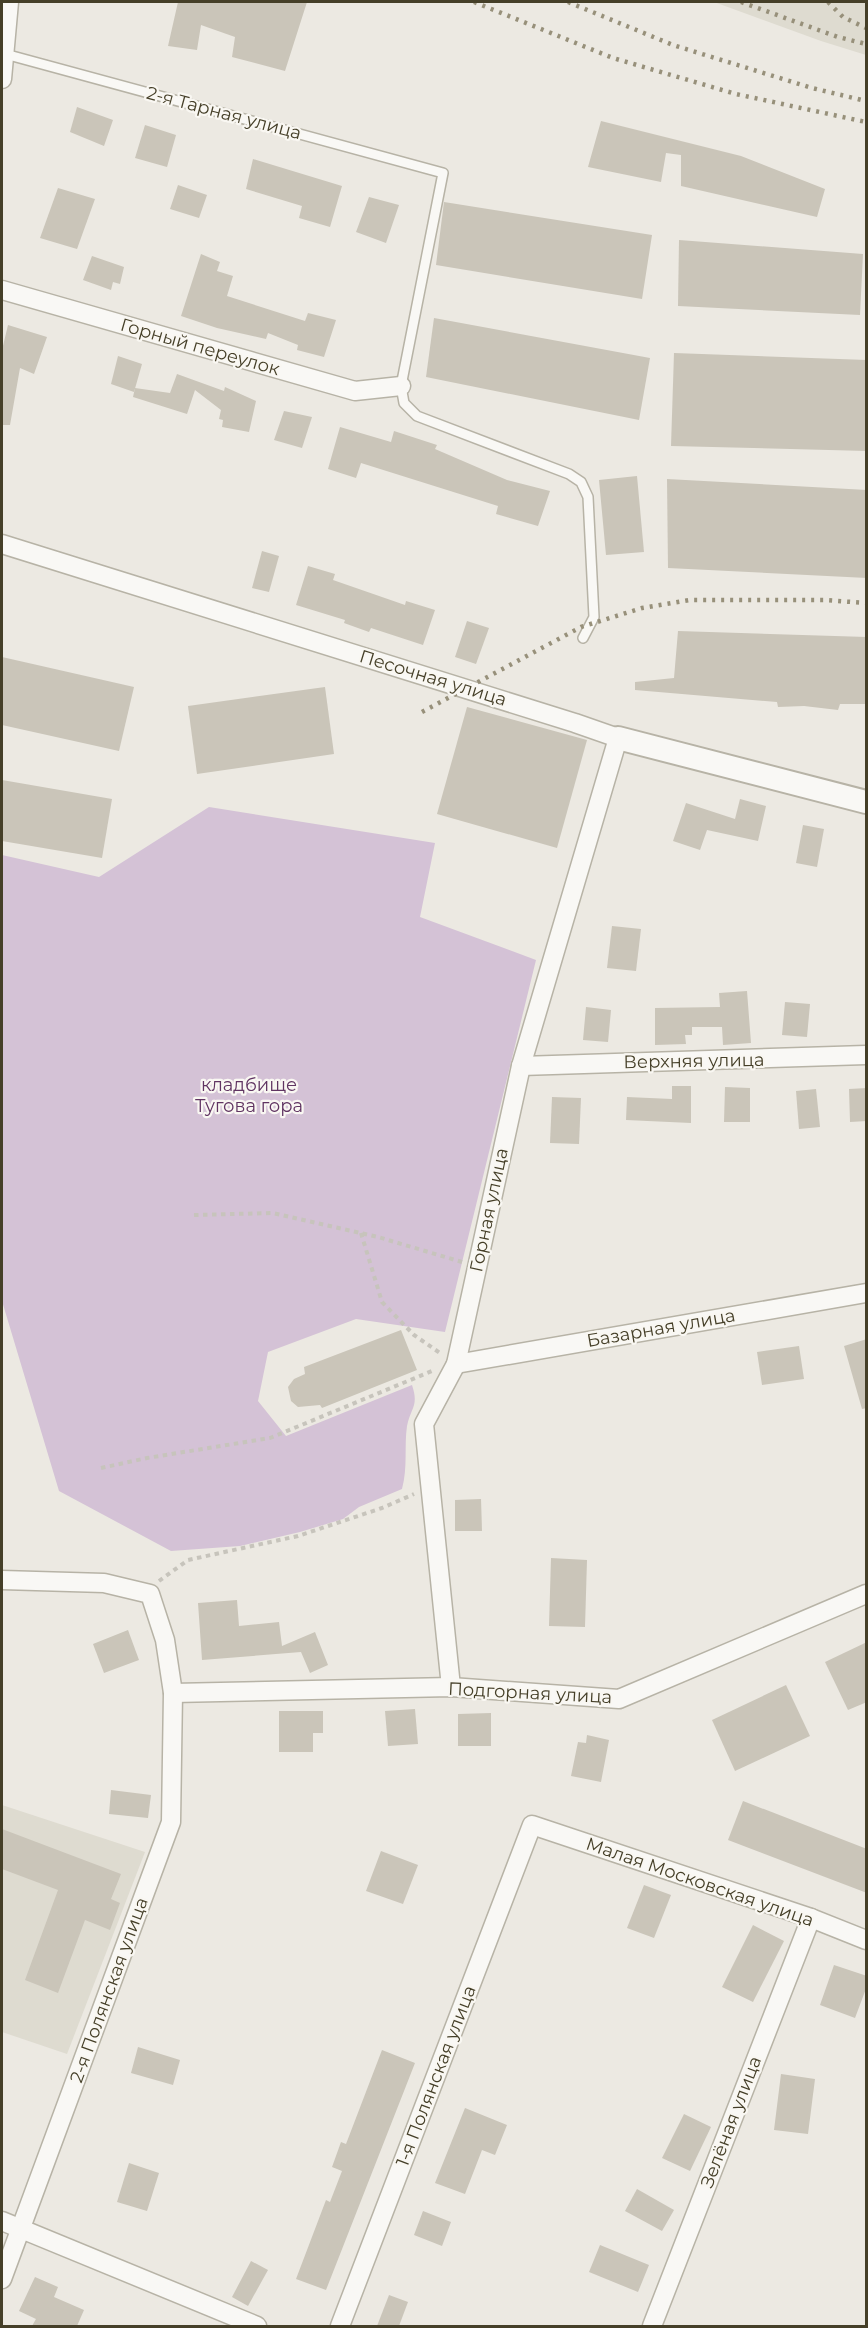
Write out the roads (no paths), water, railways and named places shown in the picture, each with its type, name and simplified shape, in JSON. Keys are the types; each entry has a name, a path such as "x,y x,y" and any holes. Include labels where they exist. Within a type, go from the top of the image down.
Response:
{"street":[{"path":"2,79 9,2"},
{"name":"Горный переулок","path":"2,290 355,391 401,386"},
{"name":"Песочная улица","path":"2,544 618,738 867,802"},
{"name":"Горная улица","path":"451,1687 424,1424 456,1364 521,1066 618,738"},
{"name":"Верхняя улица","path":"521,1066 867,1055"},
{"name":"Базарная улица","path":"456,1364 867,1293"},
{"name":"2-я Полянская улица","path":"2,1580 104,1583 150,1594 165,1640 173,1692 171,1822 2,2279"},
{"name":"Подгорная улица","path":"173,1692 451,1687 619,1699 867,1594"},
{"name":"Малая Московская улица","path":"532,1825 811,1918 867,1940"},
{"name":"1-я Полянская улица","path":"340,2326 532,1825"},
{"name":"Зелёная улица","path":"652,2326 811,1918"},
{"path":"2,2221 21,2231 257,2326"}],"lane":[{"name":"2-я Тарная улица","path":"5,54 443,172 401,386"},
{"path":"401,386 404,403 417,416 569,474 581,482 588,497 594,617 582,638"}],"railway":[{"path":"474,2 613,58 736,94 866,122"},
{"path":"568,2 673,45 812,88 866,101"},
{"path":"741,2 838,37 866,44"},
{"path":"828,2 843,17 866,28"},
{"path":"422,712 581,627 642,608 690,600 824,600 866,603"}],"park label":[{"name":"кладбище Тугова гора","path":"249,1095"}]}
